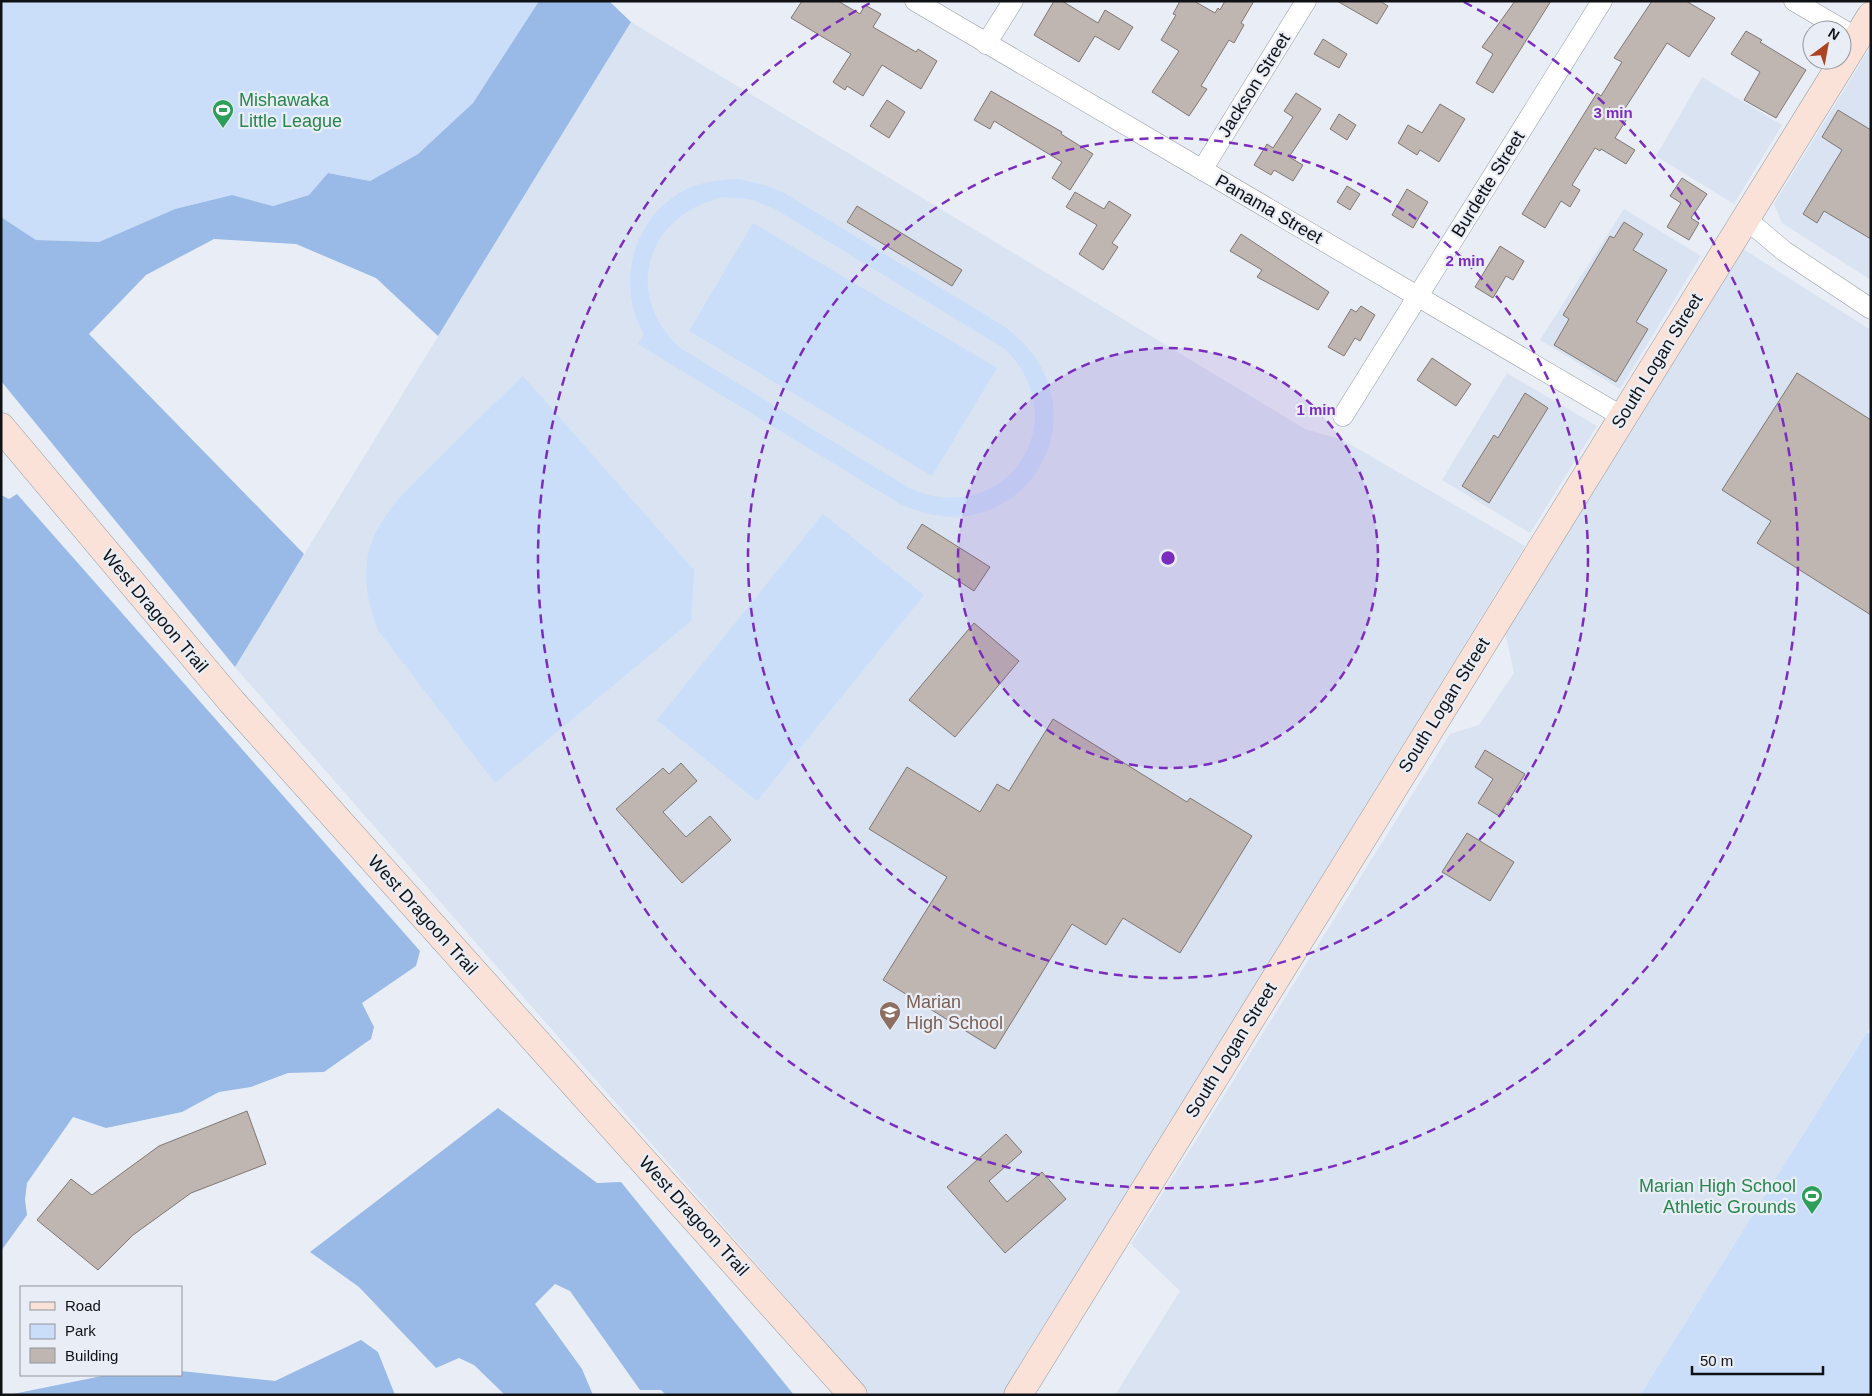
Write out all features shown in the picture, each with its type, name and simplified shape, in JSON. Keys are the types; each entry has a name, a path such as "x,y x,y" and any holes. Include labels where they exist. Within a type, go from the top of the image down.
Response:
{"street":[{"name":"Panama Street","path":"915,1 1623,417"},
{"path":"986,44 1012,1"},
{"name":"Jackson Street","path":"1202,170 1306,1"},
{"name":"Burdette Street","path":"1343,416 1602,1"},
{"path":"1794,1 1864,27"},
{"name":"South Logan Street","path":"1018,1395 1864,27"},
{"path":"1746,219 1784,251 1871,309"},
{"name":"West Dragoon Trail","path":"1,427 232,702 853,1395"}],"shaded area":[{"path":"539,1 609,1 631,22 438,336 376,278 296,244 214,239 146,275 89,334 304,554 235,667 1,381 1,217 36,240 99,242 175,209 232,195 273,206 309,195 328,173 370,181 418,154 473,103"},
{"name":"Marian High School","path":"631,22 1305,429 1343,440 1525,546 1003,1395 871,1395 235,667"},
{"path":"1871,46 1871,280 1782,223 1774,204"},
{"path":"1702,77 1782,125 1734,204 1656,156"},
{"path":"1624,209 1701,256 1620,389 1540,340"},
{"path":"1743,249 1871,330 1871,1025 1640,1395 1115,1395 1180,1291 1131,1244 1450,734 1479,725 1514,673 1505,631"},
{"path":"1507,373 1597,426 1530,533 1442,480"},
{"path":"17,494 420,951 416,966 362,1003 374,1027 371,1039 324,1072 288,1073 251,1087 219,1092 182,1112 106,1128 73,1117 27,1183 25,1200 27,1215 1,1251 1,495 9,499"},
{"path":"498,1108 597,1183 621,1182 794,1395 666,1395 661,1390 640,1390 570,1291 555,1284 535,1304 582,1369 593,1395 505,1395 474,1365 459,1358 436,1368 359,1287 310,1252"},
{"path":"361,1340 378,1352 395,1395 8,1395 102,1376 182,1376 182,1371 275,1381"}],"green space":[{"name":"Mishawaka Little League","path":"1,1 539,1 473,103 418,154 370,181 328,173 309,195 273,206 232,195 175,209 99,242 36,240 1,217"},
{"path":"738,179 768,186 784,193 1002,325 1035,358 1051,394 1052,432 1040,466 1017,494 985,512 945,516 900,504 638,344 644,334 635,314 631,293 631,272 635,251 643,232 655,214 670,200 689,188 707,182","holes":["723,197 750,199 775,209 1005,349 1026,378 1035,408 1032,436 1020,462 1001,482 974,495 943,497 909,488 680,348 662,326 651,304 648,281 651,259 660,238 676,220 697,206"]},
{"path":"753,223 997,368 932,476 689,331"},
{"path":"523,376 694,570 691,621 495,783 378,630 369,600 366,575 369,552 376,532 388,513 403,494"},
{"path":"823,514 924,595 757,801 657,720"},
{"name":"Marian High School Athletic Grounds","path":"1867,1032 1871,1035 1871,1395 1640,1395"}],"building":[{"path":"802,1 838,1 860,14 865,5 881,14 873,27 916,52 918,49 937,61 921,89 882,65 863,96 847,86 845,90 833,82 851,54 791,18"},
{"path":"1054,1 1062,1 1098,23 1105,10 1133,27 1119,50 1095,36 1079,62 1034,35"},
{"path":"1180,1 1194,1 1215,13 1218,8 1220,10 1225,1 1254,1 1241,23 1244,25 1234,43 1229,40 1201,86 1207,89 1189,116 1152,92 1179,51 1161,40 1176,15 1173,14"},
{"path":"1337,1 1380,1 1388,6 1377,24"},
{"path":"1515,1 1551,1 1493,93 1476,83 1493,54 1482,47"},
{"path":"1652,1 1686,1 1715,18 1689,57 1667,43 1624,110 1630,114 1615,138 1635,150 1626,164 1601,149 1600,151 1595,148 1572,185 1580,190 1570,207 1561,201 1545,228 1522,214 1597,93 1601,96 1622,62 1614,58"},
{"path":"1746,31 1762,40 1760,42 1802,68 1802,70 1806,70 1776,118 1744,100 1760,72 1731,54"},
{"path":"1323,39 1347,54 1339,68 1314,54"},
{"path":"991,91 1062,132 1061,134 1093,154 1070,190 1052,178 1062,162 994,121 990,129 974,120"},
{"path":"1296,93 1321,109 1289,157 1303,165 1293,181 1274,170 1271,175 1254,165 1267,144 1273,148 1293,117 1284,111"},
{"path":"887,100 905,112 889,138 870,126"},
{"path":"1440,104 1465,119 1439,162 1420,150 1417,155 1398,143 1408,125 1422,133"},
{"path":"1838,110 1871,130 1871,239 1824,211 1817,223 1803,214 1842,150 1822,137"},
{"path":"1339,114 1356,125 1347,140 1330,129"},
{"path":"1682,178 1707,194 1691,218 1699,223 1689,240 1667,227 1681,203 1670,196"},
{"path":"1347,186 1360,194 1350,210 1337,202"},
{"path":"1407,189 1428,202 1413,228 1392,215"},
{"path":"1075,192 1104,209 1109,201 1131,215 1112,243 1118,247 1103,270 1079,254 1097,225 1066,207"},
{"path":"857,206 962,270 952,286 847,222"},
{"path":"1624,222 1643,234 1633,250 1667,270 1636,322 1648,329 1616,382 1554,345 1569,319 1563,315 1610,236 1614,238"},
{"path":"1241,234 1329,292 1318,310 1257,277 1262,270 1230,251"},
{"path":"1500,246 1524,261 1513,280 1506,276 1493,298 1475,287"},
{"path":"1361,306 1375,315 1360,341 1355,338 1344,356 1328,347 1351,309 1356,312"},
{"path":"1432,358 1471,384 1456,406 1417,380"},
{"path":"1797,373 1871,420 1871,615 1757,543 1771,521 1722,490"},
{"path":"1525,393 1548,408 1489,503 1462,486 1494,435 1498,438"},
{"path":"922,524 990,567 974,591 907,548"},
{"path":"974,623 1019,661 955,737 909,700"},
{"path":"1053,719 1187,802 1190,798 1252,836 1180,953 1123,918 1106,945 1072,924 995,1049 883,980 947,877 869,829 907,767 980,812 997,784 1009,791"},
{"path":"1485,750 1525,774 1499,816 1478,803 1493,779 1475,767"},
{"path":"681,763 697,781 663,812 686,837 710,816 731,840 682,883 616,809 663,768 669,774"},
{"path":"1467,833 1514,862 1490,901 1442,872"},
{"path":"247,1111 266,1164 191,1193 133,1235 98,1270 37,1220 71,1179 92,1195 159,1146"},
{"path":"1006,1134 1022,1152 989,1181 1007,1202 1042,1172 1066,1199 1005,1253 947,1187"}],"place":[{"name":"Mishawaka Little League","path":"223,129"},
{"name":"Marian High School","path":"890,1031"},
{"name":"Marian High School Athletic Grounds","path":"1812,1215"}]}
